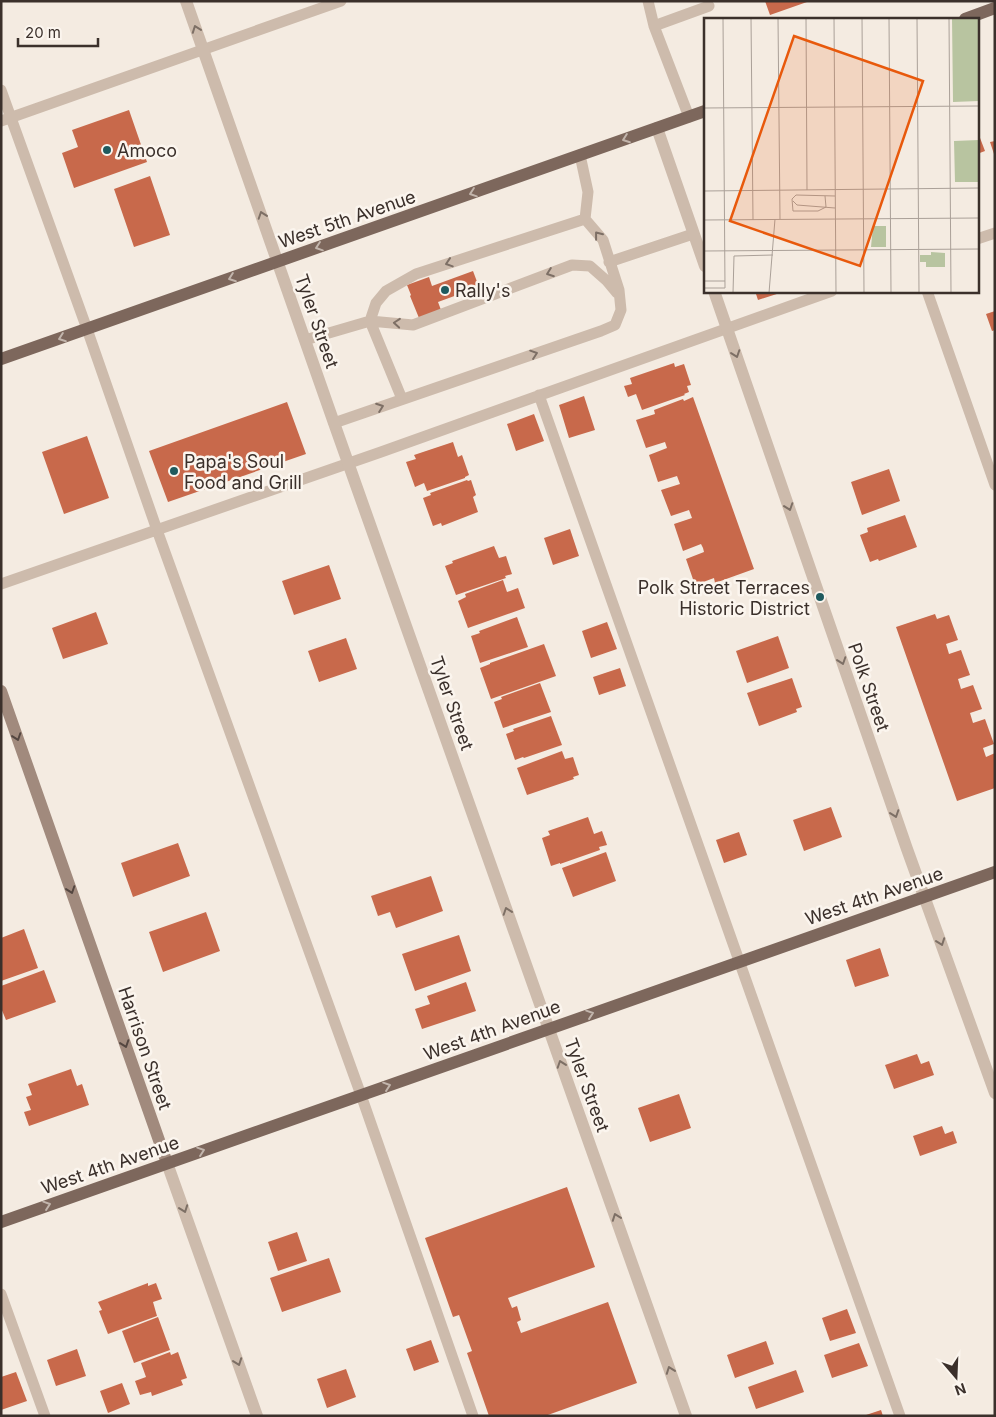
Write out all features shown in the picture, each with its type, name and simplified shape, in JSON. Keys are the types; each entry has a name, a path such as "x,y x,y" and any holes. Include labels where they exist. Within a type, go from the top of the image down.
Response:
{"main road":[{"path":"968,18 995,8"},
{"name":"West 5th Avenue","path":"1,360 704,111"},
{"name":"West 4th Avenue","path":"1,1222 995,872"}],"street":[{"name":"Tyler Street","path":"186,1 686,1416"},
{"path":"657,128 704,263"},
{"name":"Polk Street","path":"714,292 924,896 995,1093"},
{"name":"Harrison Street","path":"1,691 257,1416"}],"lane":[{"path":"6,119 341,1"},
{"path":"648,1 654,26 689,117"},
{"path":"654,26 709,6"},
{"path":"1,90 6,119 87,329 157,530 362,1095 473,1416"},
{"path":"334,423 601,332 615,325 621,310 619,290 602,240 585,219 588,192 580,155"},
{"path":"402,399 370,321 376,303 386,291 416,274 585,219"},
{"path":"978,240 995,233"},
{"path":"609,262 694,234"},
{"path":"305,340 370,321 413,325 572,265 590,266 620,296"},
{"path":"1,584 829,292"},
{"path":"927,292 995,485"},
{"path":"539,395 900,1416"},
{"path":"1,1294 45,1416"}],"building":[{"path":"765,1 807,1 807,2 770,15"},
{"name":"Amoco","path":"129,110 147,162 74,188 62,153 78,147 72,130"},
{"path":"978,133 985,151 978,154"},
{"path":"995,141 995,154 994,154 990,142"},
{"path":"150,176 170,235 134,247 114,189"},
{"name":"Rally's","path":"473,271 479,287 438,302 441,310 419,318 407,285 429,277 432,286"},
{"path":"755,292 783,292 758,300"},
{"path":"995,311 995,330 992,331 986,314"},
{"path":"674,363 675,367 684,364 691,385 687,386 689,392 685,395 642,410 636,394 628,397 624,386 632,384 630,378"},
{"path":"584,396 595,430 569,438 559,405"},
{"path":"693,397 754,569 715,583 714,578 695,585 686,559 704,552 703,548 701,544 683,551 674,524 692,518 689,510 671,516 661,490 680,484 677,476 658,482 649,455 667,448 665,442 646,448 636,420 655,414 654,410"},
{"path":"287,402 306,454 168,502 149,451"},
{"path":"534,414 544,441 516,451 507,424"},
{"path":"87,436 109,498 64,514 42,452"},
{"path":"453,442 458,457 462,455 469,475 427,491 424,483 415,487 406,462 416,459 414,455"},
{"path":"889,469 900,501 862,515 851,482"},
{"path":"471,480 476,495 473,497 478,512 442,526 441,523 433,526 423,498 431,495 430,493"},
{"path":"905,515 917,547 879,561 878,559 870,562 860,535 868,532 867,528"},
{"path":"570,529 579,556 553,565 544,538"},
{"path":"494,546 499,558 506,556 512,574 505,576 506,578 456,595 445,566 453,563 452,561"},
{"path":"329,565 341,599 294,615 282,581"},
{"path":"503,580 507,592 518,588 525,608 468,628 458,601 466,597 465,594"},
{"path":"96,612 108,644 63,659 52,628"},
{"path":"935,614 937,619 949,615 958,640 946,644 949,654 961,650 970,675 958,679 961,689 973,685 982,709 970,713 973,723 985,719 994,744 983,748 986,757 995,753 995,788 957,801 896,627"},
{"path":"517,617 528,647 480,663 471,636 480,633 479,631"},
{"path":"607,622 617,649 591,658 582,631"},
{"path":"778,636 789,668 747,683 736,651"},
{"path":"346,638 357,669 319,682 308,651"},
{"path":"544,644 556,676 491,699 480,668"},
{"path":"620,668 626,686 599,695 593,677"},
{"path":"792,678 802,707 796,709 797,712 759,726 747,693"},
{"path":"540,683 551,712 503,728 494,702 502,699 501,697"},
{"path":"551,716 562,745 515,760 506,734 514,731 513,729"},
{"path":"562,751 565,759 573,757 579,775 573,777 574,779 527,795 517,768"},
{"path":"831,807 842,837 804,851 793,820"},
{"path":"588,817 594,834 602,831 607,845 599,847 600,850 551,866 542,838 550,835 548,831"},
{"path":"739,832 747,855 724,863 716,840"},
{"path":"178,843 190,876 133,897 121,863"},
{"path":"606,852 616,881 573,897 562,868"},
{"path":"431,876 443,911 396,928 390,912 378,916 371,896"},
{"path":"206,912 220,951 163,972 149,932"},
{"path":"24,929 38,968 1,981 1,938"},
{"path":"459,935 471,971 415,991 402,954"},
{"path":"880,948 889,976 855,987 846,960"},
{"path":"44,970 56,1002 6,1020 1,1008 1,986"},
{"path":"466,982 476,1011 422,1029 415,1009 430,1004 427,996"},
{"path":"917,1054 921,1064 929,1061 934,1075 894,1089 885,1065"},
{"path":"71,1069 77,1086 82,1084 89,1105 29,1126 24,1112 31,1110 26,1097 32,1095 28,1084"},
{"path":"679,1094 691,1128 650,1142 638,1108"},
{"path":"942,1126 945,1134 953,1131 957,1143 920,1156 913,1136"},
{"path":"567,1187 595,1267 508,1298 512,1308 517,1306 521,1320 517,1322 521,1333 608,1302 637,1383 545,1416 489,1416 467,1353 472,1351 459,1315 453,1317 425,1238"},
{"path":"297,1232 307,1261 278,1271 268,1242"},
{"path":"329,1258 341,1292 282,1312 270,1278"},
{"path":"148,1283 148,1286 156,1283 162,1299 153,1302 157,1316 108,1334 99,1311 102,1310 98,1302"},
{"path":"847,1309 856,1333 830,1341 822,1318"},
{"path":"158,1317 170,1350 134,1363 122,1331"},
{"path":"431,1340 439,1362 414,1371 406,1349"},
{"path":"766,1341 774,1364 735,1378 727,1355"},
{"path":"859,1343 868,1366 832,1378 824,1355"},
{"path":"77,1349 86,1376 56,1386 47,1360"},
{"path":"170,1352 171,1355 178,1352 187,1378 181,1380 183,1385 152,1396 151,1392 140,1395 135,1381 146,1377 141,1363"},
{"path":"346,1369 356,1397 327,1408 317,1379"},
{"path":"796,1370 804,1392 756,1409 748,1387"},
{"path":"16,1372 27,1401 1,1410 1,1377"},
{"path":"122,1383 130,1404 108,1413 100,1391"},
{"path":"881,1410 883,1416 866,1416 866,1415"}],"place":[{"name":"Amoco","path":"107,150"},
{"name":"Rally's","path":"445,290"},
{"name":"Papa's Soul Food and Grill","path":"174,471"},
{"name":"Polk Street Terraces Historic District","path":"820,597"}]}
